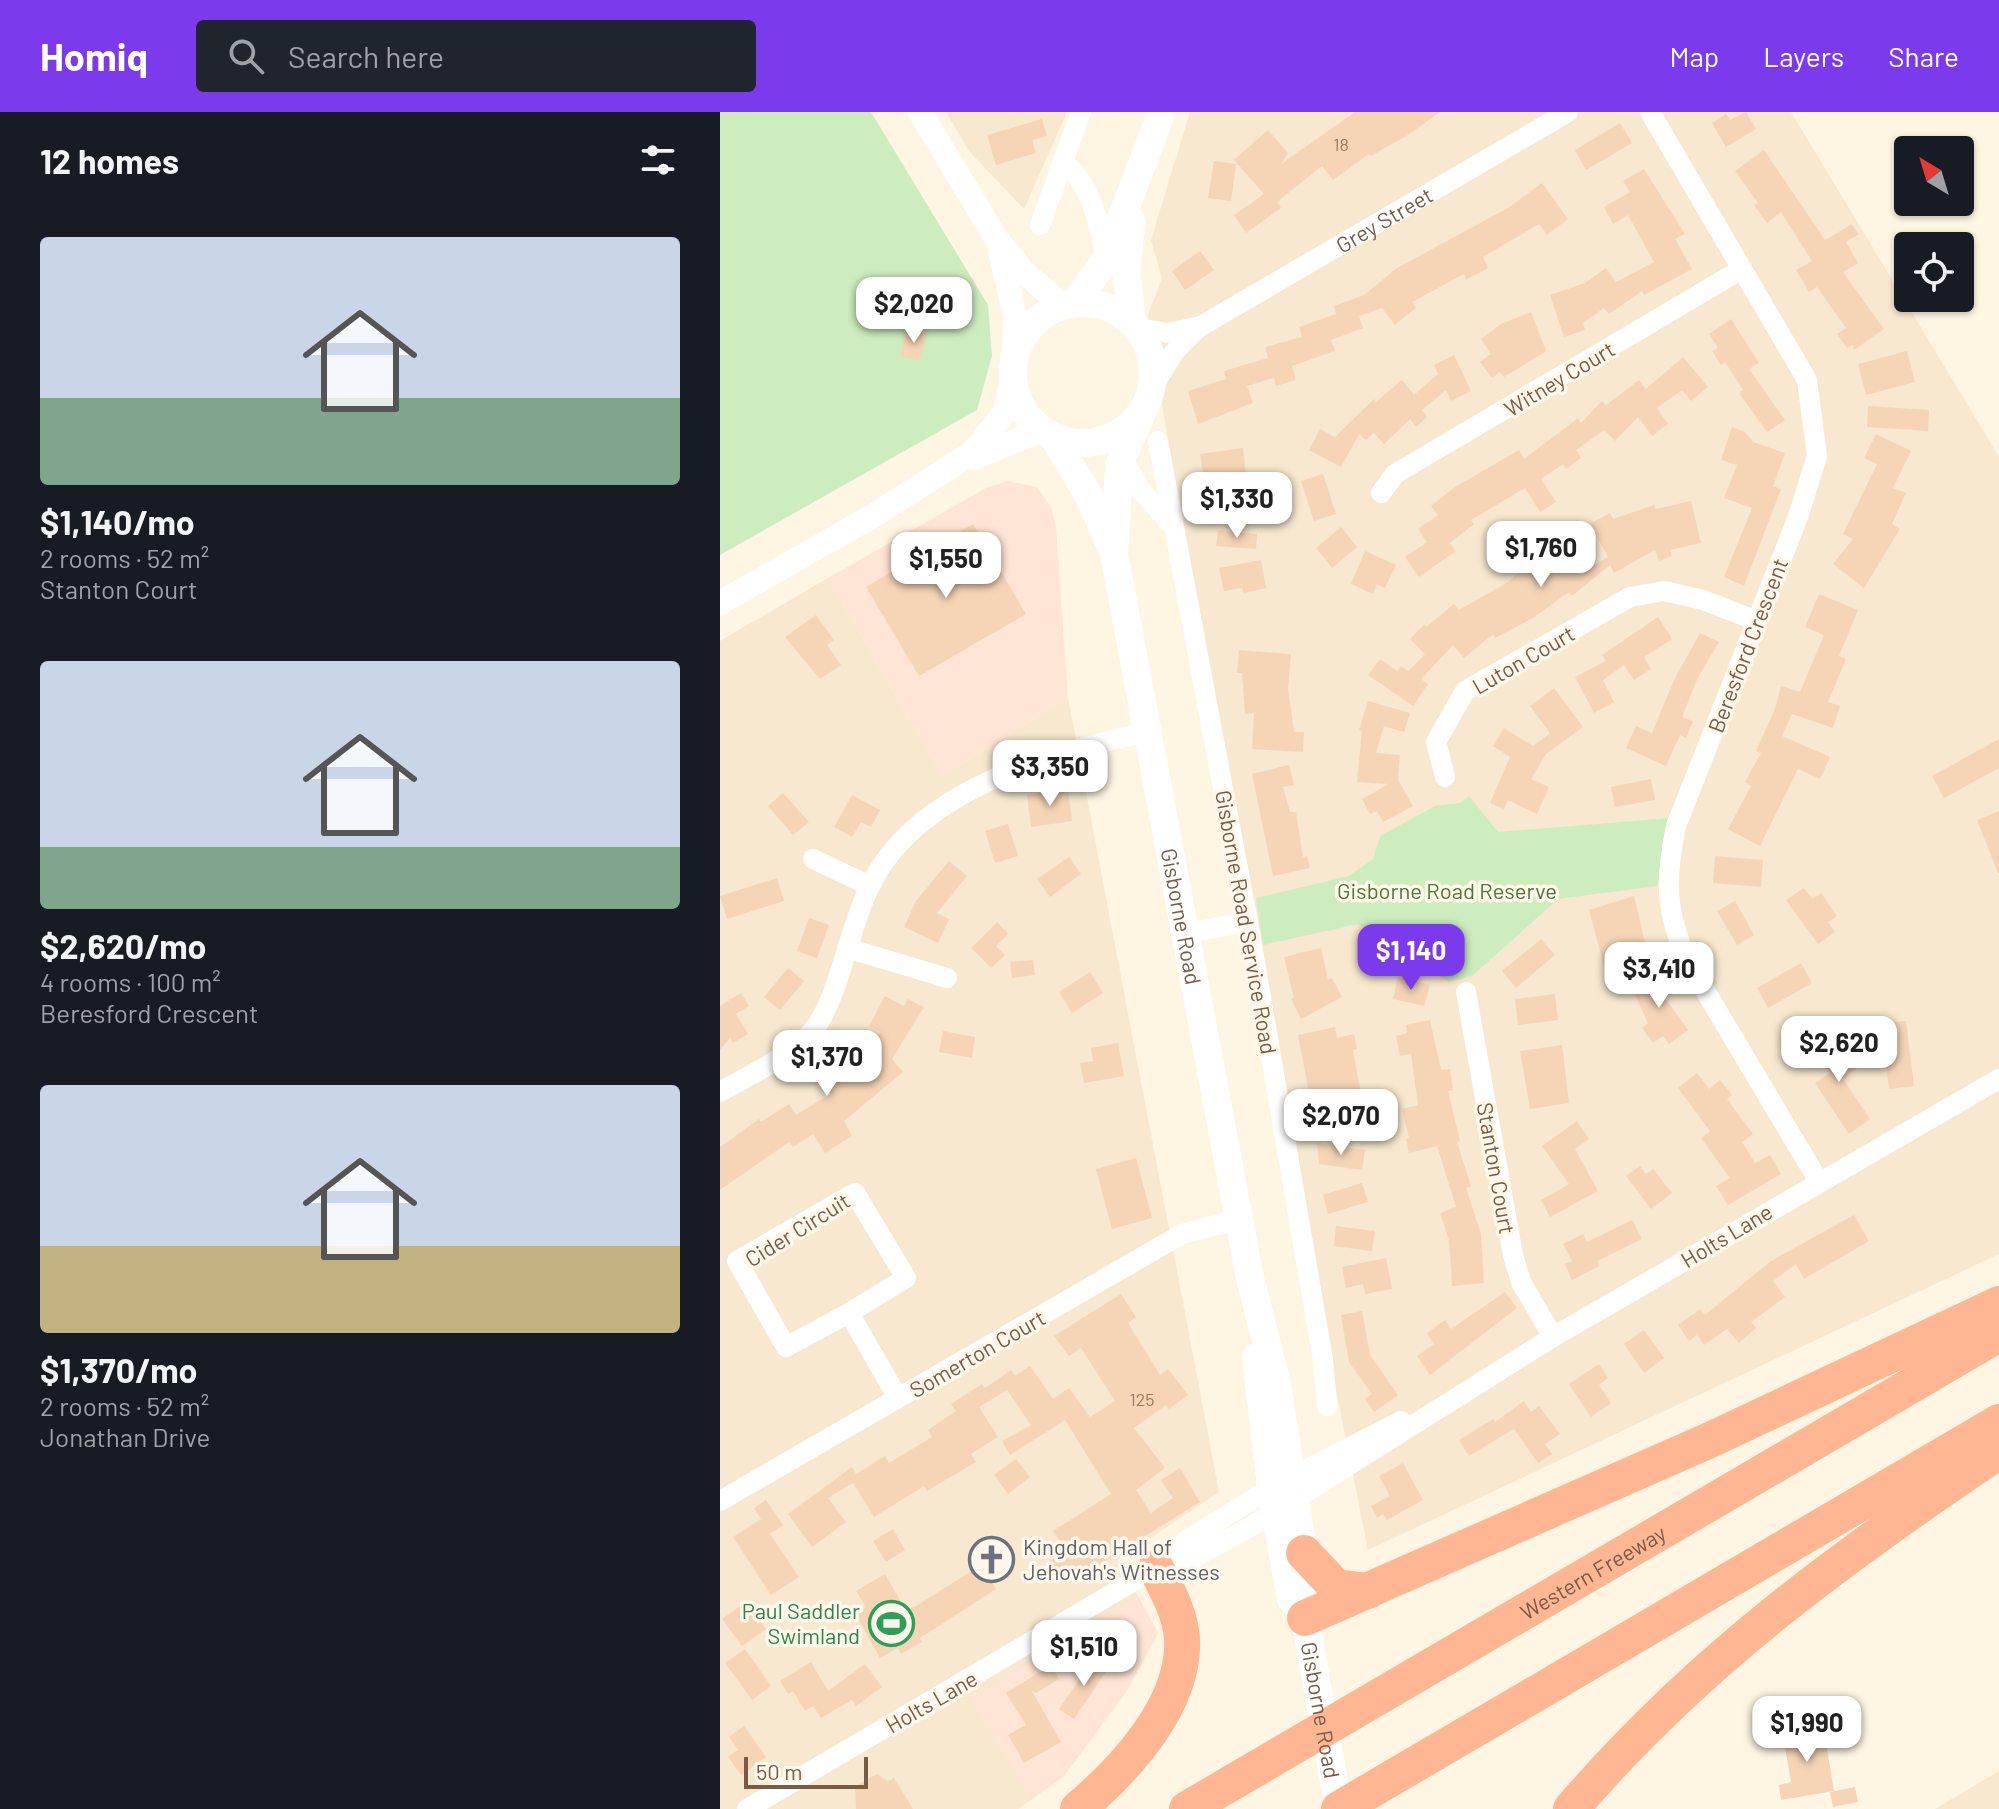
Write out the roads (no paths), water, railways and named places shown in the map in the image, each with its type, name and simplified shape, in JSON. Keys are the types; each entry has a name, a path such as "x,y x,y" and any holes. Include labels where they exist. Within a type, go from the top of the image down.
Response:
{"highway":[{"path":"1304,1615 1368,1591 1710,1440 1999,1304"},
{"name":"Western Freeway","path":"1187,1809 1999,1334"},
{"path":"1339,1809 1999,1422"},
{"path":"1571,1809 1640,1734 1735,1642 1828,1569 1999,1451"},
{"path":"1304,1553 1336,1587 1368,1591"},
{"path":"1078,1809 1130,1755 1164,1707 1175,1683 1181,1660 1180,1629 1173,1604 1156,1568"}],"main road":[{"path":"1139,178 1126,269 1135,324 1152,356 1148,398 1131,424 1104,439 1073,442 1047,433 1026,415 1016,395 1014,366 1031,326 1068,304 1105,261 1162,112"},
{"path":"1068,304 1095,303 1115,310 1135,324"},
{"name":"Gisborne Road","path":"1148,398 1121,456 1116,480 1114,554 1250,1278 1267,1331 1291,1599 1304,1615 1339,1809"},
{"name":"Gisborne Road","path":"1047,433 1089,496 1114,554"},
{"name":"Gisborne Road","path":"1284,1494 1304,1553 1310,1597 1304,1615"}],"street":[{"path":"920,112 996,238 1023,271 1068,304"},
{"path":"1040,225 1081,112"},
{"name":"Grey Street","path":"1148,398 1174,352 1201,326 1568,112"},
{"name":"Beresford Crescent","path":"1650,112 1807,380 1817,456 1798,517 1676,826 1666,873 1673,930 1688,962 1818,1180"},
{"path":"1063,163 1073,172 1098,222 1105,261"},
{"path":"720,614 949,470 972,453 995,429 1005,412 1014,366 1014,309 996,238"},
{"name":"Witney Court","path":"1381,493 1395,474 1742,269"},
{"name":"Grey Street","path":"1135,324 1167,333 1201,326"},
{"path":"949,470 1047,433"},
{"name":"Gisborne Road Service Road","path":"1158,441 1248,922 1323,1360 1327,1406"},
{"path":"1121,456 1140,489 1172,525"},
{"path":"720,603 832,542"},
{"name":"Luton Court","path":"1445,777 1436,742 1465,691 1630,597 1664,591 1757,621"},
{"path":"720,1092 783,1055 818,1024 870,886 890,854 968,791 1060,753 1148,732"},
{"path":"813,859 870,886"},
{"path":"1186,933 1248,922"},
{"path":"847,948 947,978"},
{"name":"Stanton Court","path":"1466,992 1513,1255 1521,1282 1553,1337"},
{"name":"Holts Lane","path":"747,1809 1156,1568 1179,1545 1284,1494 1818,1180 1999,1079"},
{"name":"Cider Circuit","path":"855,1193 906,1278 849,1313 786,1347 737,1261 855,1193"},
{"name":"Somerton Court","path":"720,1501 1182,1234 1240,1219"},
{"path":"849,1313 898,1398"}],"place":[{"name":"Kingdom Hall of Jehovah's Witnesses","path":"992,1559"},
{"name":"Paul Saddler Swimland","path":"891,1623"}],"park label":[{"name":"Gisborne Road Reserve","path":"1447,890"}]}
